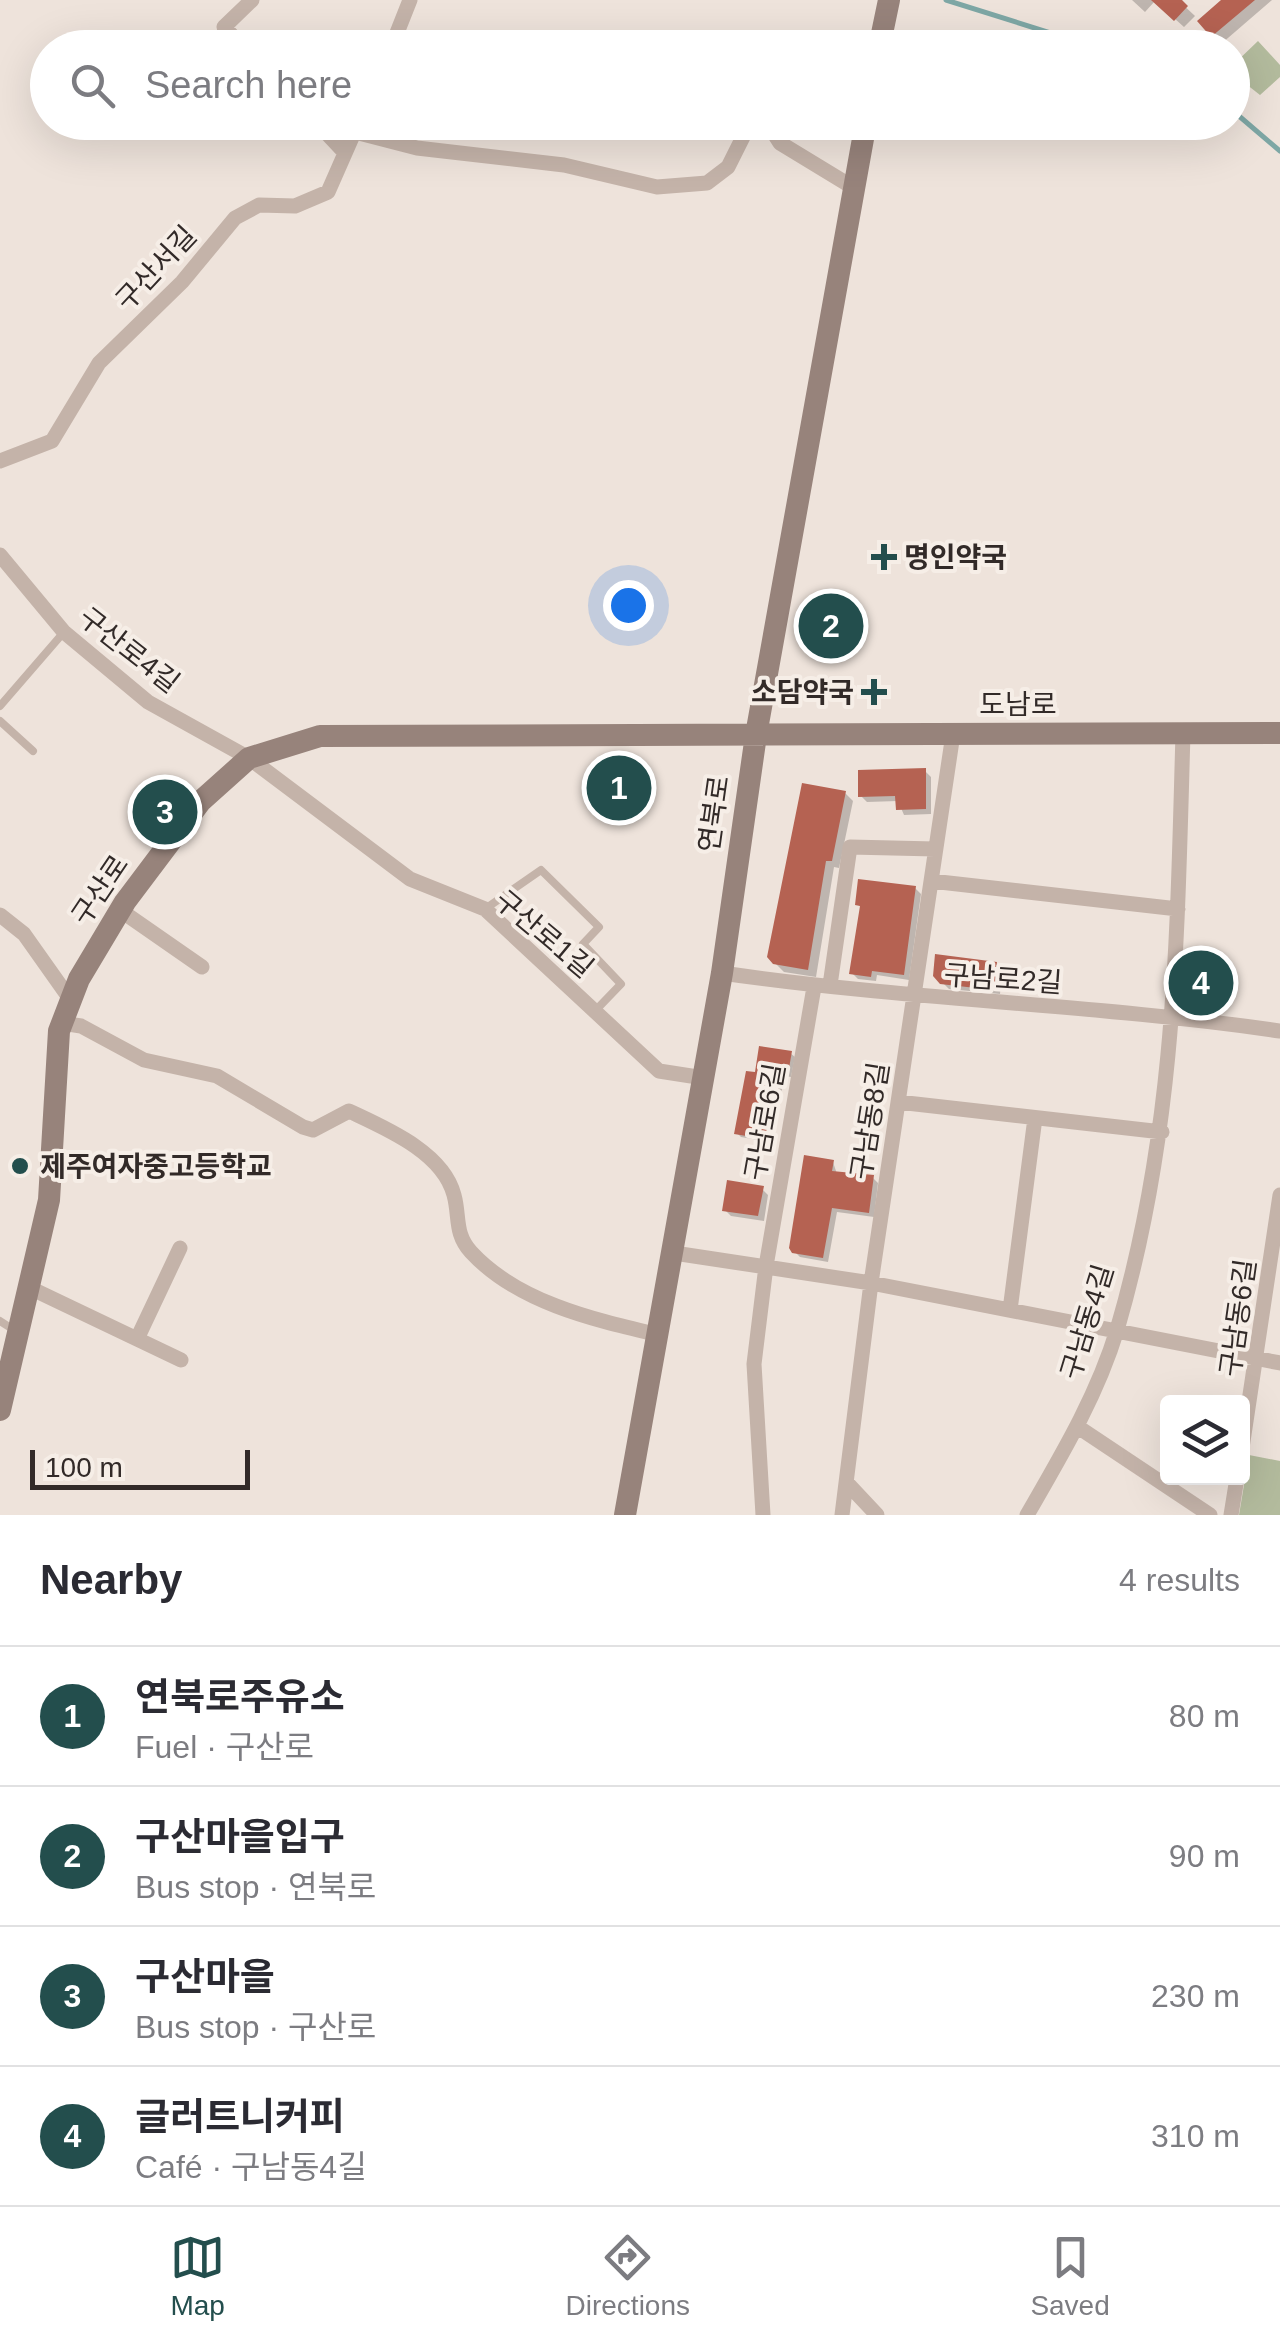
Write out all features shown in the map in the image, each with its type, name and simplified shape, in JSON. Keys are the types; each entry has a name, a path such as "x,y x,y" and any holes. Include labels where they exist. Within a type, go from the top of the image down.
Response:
{"main road":[{"path":"883,30 889,0"},
{"name":"연북로","path":"625,1515 674,1254 722,973 756,735 863,140"},
{"name":"도남로","path":"756,735 1280,732"},
{"name":"구산로","path":"0,1410 9,1327 28,1287 50,1200 62,1022 70,999 120,910 201,802 249,758 320,736 756,735"}],"street":[{"path":"227,30 224,27 252,0"},
{"path":"399,30 410,0"},
{"path":"333,140 346,153"},
{"name":"구산서길","path":"0,461 52,441 99,363 182,282 234,218 259,206 294,206 328,192 352,140"},
{"name":"구산서길","path":"394,140 417,148 564,165 657,186 707,183 728,167 742,140"},
{"name":"구산서길","path":"778,140 854,188"},
{"name":"구산로4길","path":"0,556 64,632 148,702 249,758"},
{"name":"구남동4길","path":"1027,1515 1078,1426 1116,1331 1162,1132 1175,1016 1183,733"},
{"name":"구남동8길","path":"842,1515 871,1283 954,734"},
{"name":"구산로1길","path":"249,758 410,879 485,909 659,1071 704,1078"},
{"name":"구남로6길","path":"762,1515 754,1364 766,1266 850,847 935,850"},
{"path":"930,881 1178,909"},
{"path":"120,910 202,968"},
{"path":"0,916 24,934 70,999"},
{"name":"구남로2길","path":"722,973 914,998 1175,1016 1280,1031"},
{"path":"62,1022 81,1026 144,1060 217,1076 303,1127 313,1130 349,1111 377,1124 414,1145 437,1168 454,1194 456,1229 472,1252 508,1282 599,1321 659,1335"},
{"path":"898,1102 1162,1132"},
{"path":"1010,1310 1036,1118"},
{"name":"구남동6길","path":"1250,1404 1280,1194"},
{"path":"138,1339 180,1248"},
{"path":"674,1254 871,1283 1280,1363"},
{"path":"28,1287 181,1360"},
{"path":"1078,1426 1210,1515"},
{"path":"847,1483 877,1515"},
{"path":"1231,1515 1237,1485"}],"lane":[{"path":"0,706 64,632"},
{"path":"0,721 33,751"},
{"path":"485,909 542,870 599,927 583,944 621,984 595,1011"}],"green space":[{"path":"1258,41 1280,65 1280,77 1260,95 1250,87 1250,49"},
{"path":"1250,1455 1280,1461 1280,1515 1239,1515 1244,1485 1250,1485"}],"building":[{"path":"1151,0 1182,0 1188,6 1174,21"},
{"path":"1221,0 1255,0 1219,30 1205,30 1197,21"},
{"path":"926,768 926,809 896,810 895,796 858,797 858,770"},
{"path":"802,783 846,791 832,861 826,861 808,970 773,964 767,957"},
{"path":"858,879 916,886 904,975 872,971 871,977 849,974 860,906 855,905"},
{"path":"935,954 997,962 994,990 940,984 933,976"},
{"path":"759,1046 792,1051 788,1074 781,1073 777,1100 773,1100 766,1139 734,1134 746,1071 755,1072"},
{"path":"804,1155 834,1160 832,1171 874,1175 869,1213 832,1208 823,1258 792,1253 789,1248"},
{"path":"727,1180 764,1186 758,1216 722,1211"}],"waterway":[{"path":"946,0 1041,30"},
{"path":"1250,125 1280,151"}],"place":[{"name":"명인약국","path":"884,557"},
{"name":"구산마을입구","path":"831,626"},
{"name":"소담약국","path":"874,692"},
{"name":"연북로주유소","path":"619,788"},
{"name":"구산마을","path":"165,812"},
{"name":"글러트니커피","path":"1201,983"},
{"name":"제주여자중고등학교","path":"20,1166"}]}
